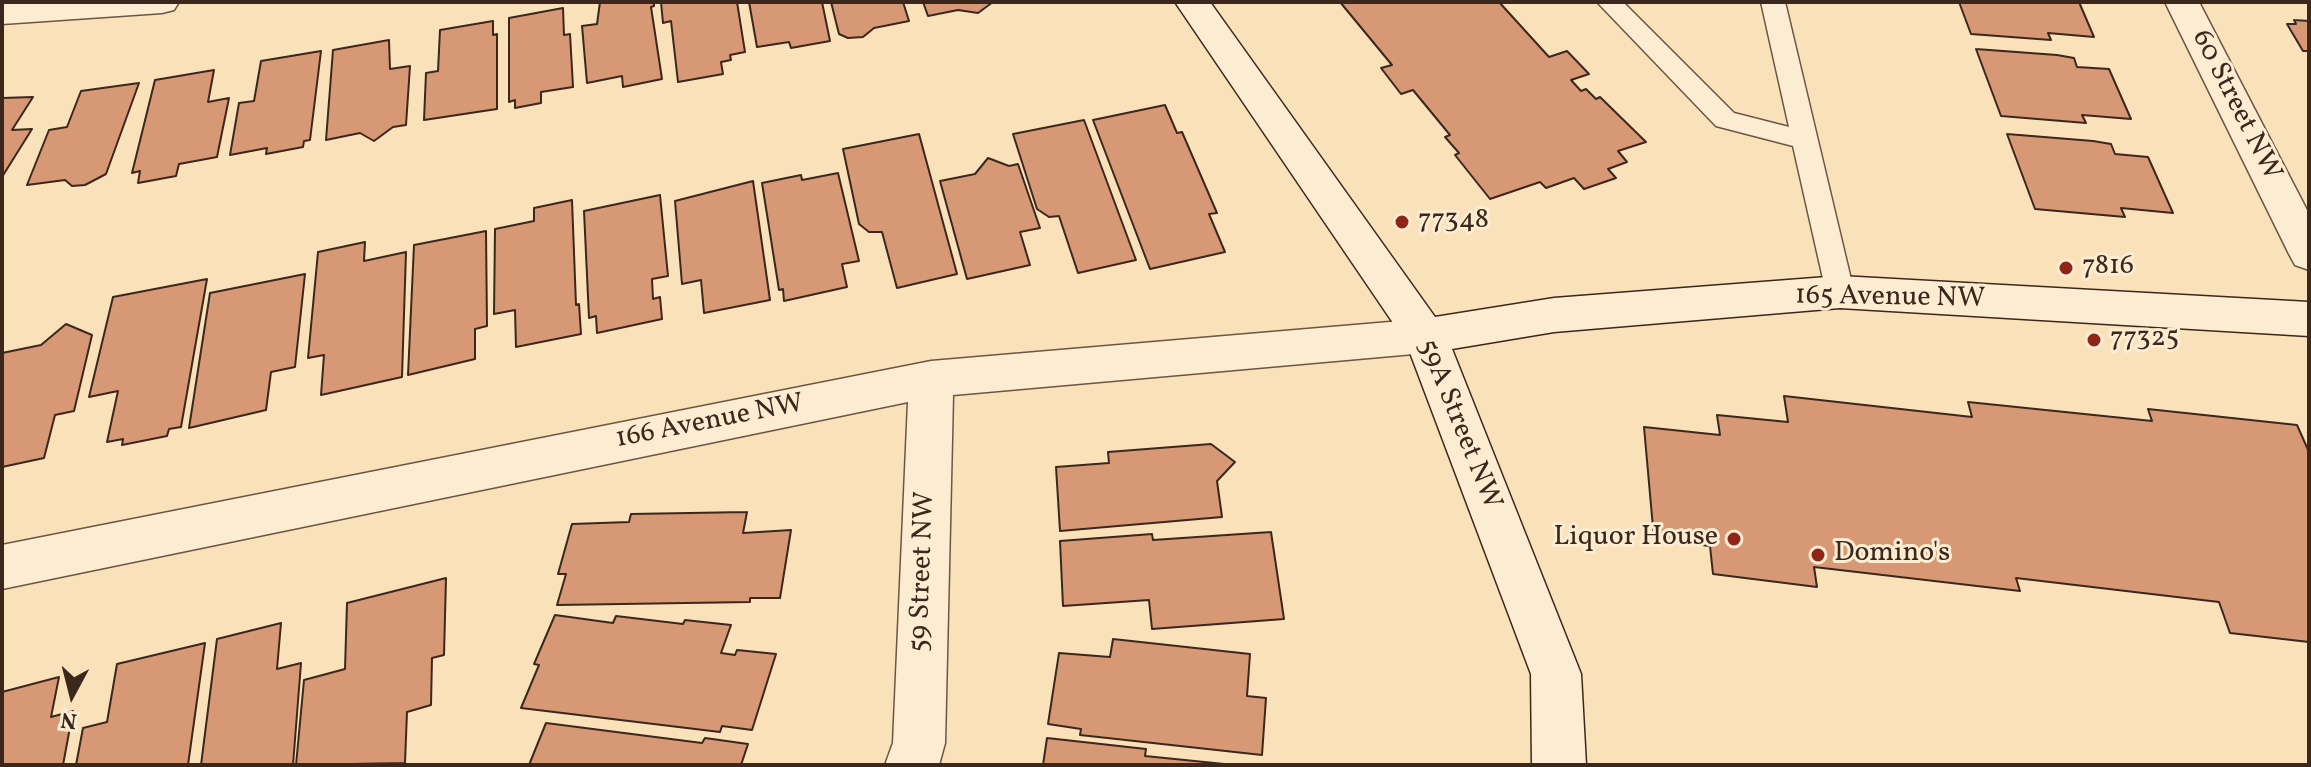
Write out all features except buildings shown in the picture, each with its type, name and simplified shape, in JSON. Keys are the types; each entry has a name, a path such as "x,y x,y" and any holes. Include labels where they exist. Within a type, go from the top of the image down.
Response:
{"street":[{"path":"2,13 162,2"},
{"name":"59A Street NW","path":"1192,2 1425,336 1556,674 1559,765"},
{"name":"60 Street NW","path":"2182,2 2309,254"},
{"name":"165 Avenue NW","path":"1425,336 1554,315 1840,292 2309,319"},
{"name":"166 Avenue NW","path":"2,567 931,379 1425,336"},
{"name":"59 Street NW","path":"912,765 919,743 931,379"}],"lane":[{"path":"1609,2 1725,120 1805,140"},
{"path":"1773,2 1840,292"}],"place":[{"name":"77348","path":"1402,222"},
{"name":"7816","path":"2066,268"},
{"name":"77325","path":"2094,340"},
{"name":"Liquor House","path":"1734,539"},
{"name":"Domino's","path":"1818,555"}]}
